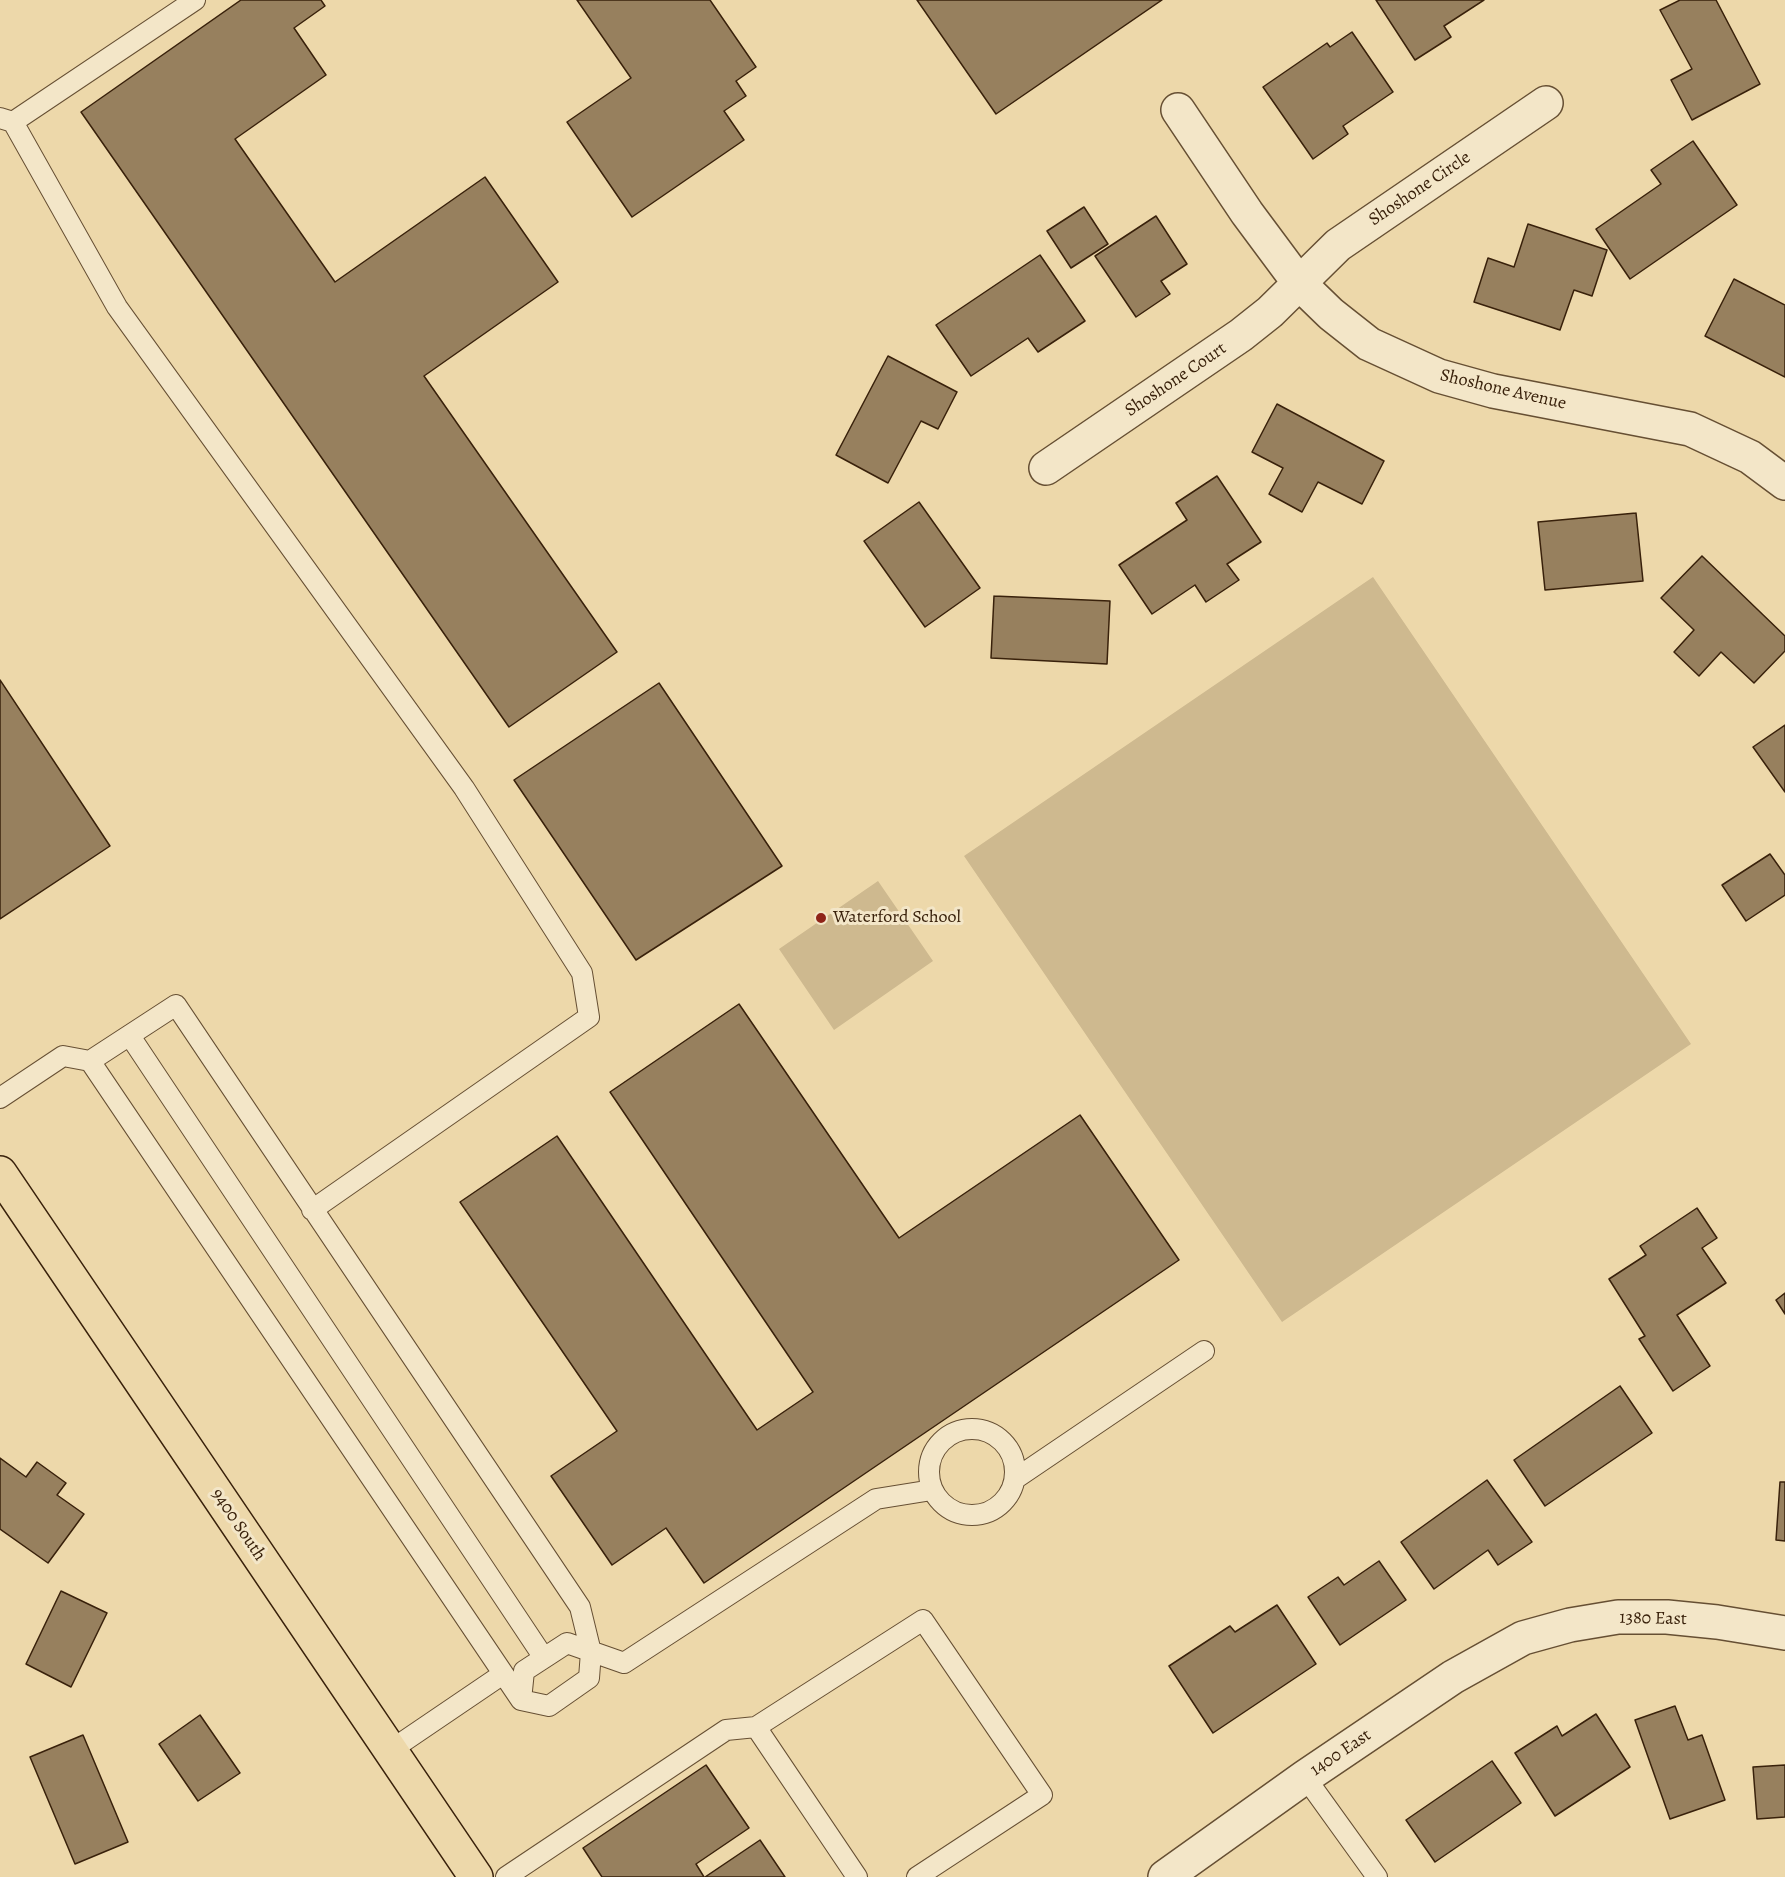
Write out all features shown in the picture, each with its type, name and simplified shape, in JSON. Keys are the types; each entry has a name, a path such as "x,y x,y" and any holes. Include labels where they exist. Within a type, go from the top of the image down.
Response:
{"main road":[{"name":"9400 South","path":"0,1173 476,1877"}],"street":[{"name":"Shoshone Circle","path":"1299,283 1338,245 1546,103"},
{"name":"Shoshone Avenue","path":"1178,110 1253,221 1299,283 1331,314 1369,344 1439,376 1493,391 1690,429 1750,457 1785,483"},
{"name":"Shoshone Court","path":"1046,468 1241,335 1270,312 1299,283"},
{"name":"1380 East","path":"1523,1638 1570,1625 1618,1617 1667,1617 1785,1633"},
{"name":"1400 East","path":"1165,1877 1305,1777 1453,1677 1523,1638"}],"lane":[{"path":"195,0 6,120 117,307 464,788 582,973 589,1017 312,1210"},
{"path":"0,1098 63,1056 90,1061 176,1005 580,1607 591,1652 589,1678 549,1706 521,1700 90,1061"},
{"path":"130,1036 544,1658"},
{"path":"1015,1479 1204,1351"},
{"path":"976,1428 991,1432 1003,1441 1011,1452 1015,1465 1015,1479 1011,1492 991,1511 978,1515 964,1515 951,1510 932,1490 928,1475 930,1460 936,1446 947,1436 961,1429 976,1428"},
{"path":"521,1700 524,1671 567,1643 624,1663 876,1499 932,1490"},
{"path":"506,1877 726,1730 756,1727 923,1620 1042,1795 917,1877"},
{"path":"391,1750 503,1674"},
{"path":"756,1727 857,1877"},
{"path":"1305,1777 1377,1877"}],"shaded area":[{"path":"1373,577 1691,1044 1282,1322 964,856"},
{"path":"878,881 933,961 834,1030 779,949"}],"building":[{"path":"241,0 321,0 325,6 294,28 326,75 235,139 335,282 485,177 558,282 424,376 617,652 509,727 81,112"},
{"path":"577,0 710,0 756,67 736,81 746,96 724,111 744,140 632,217 567,122 631,78"},
{"path":"917,0 1162,0 996,114"},
{"path":"1376,0 1484,0 1444,26 1451,37 1415,60"},
{"path":"1680,0 1716,0 1760,84 1692,120 1671,80 1692,69 1660,10"},
{"path":"1352,32 1393,92 1343,126 1348,134 1313,159 1263,87 1327,43 1330,47"},
{"path":"1693,141 1737,205 1630,279 1596,229 1661,184 1651,170"},
{"path":"1084,207 1108,244 1071,268 1047,231"},
{"path":"1156,216 1187,264 1161,281 1170,294 1136,317 1095,256"},
{"path":"1528,224 1607,250 1592,296 1574,290 1560,330 1474,302 1488,258 1514,267"},
{"path":"1040,255 1085,321 1038,352 1028,338 971,376 936,325"},
{"path":"1734,279 1785,305 1785,377 1705,336"},
{"path":"888,356 957,392 938,429 921,421 888,483 836,455"},
{"path":"1277,404 1384,461 1362,504 1318,482 1302,512 1269,494 1283,468 1252,452"},
{"path":"1217,476 1261,542 1227,564 1239,580 1206,602 1195,585 1152,614 1119,565 1187,520 1176,503"},
{"path":"919,502 980,588 925,627 864,541"},
{"path":"1636,513 1643,581 1545,590 1538,522"},
{"path":"1702,556 1785,636 1785,651 1754,683 1721,652 1699,676 1674,652 1694,630 1661,598"},
{"path":"994,596 1110,601 1107,664 991,658"},
{"path":"0,680 110,846 0,919"},
{"path":"659,683 782,866 636,960 514,780"},
{"path":"1785,725 1785,792 1753,747"},
{"path":"1770,854 1785,875 1785,895 1746,921 1722,885"},
{"path":"739,1004 899,1238 1080,1115 1179,1260 704,1583 666,1528 612,1565 551,1476 617,1431 460,1202 557,1136 757,1430 813,1392 610,1092"},
{"path":"1697,1208 1717,1238 1702,1248 1726,1283 1677,1315 1710,1366 1673,1391 1639,1339 1645,1336 1609,1279 1646,1255 1640,1246"},
{"path":"1785,1293 1785,1314 1776,1300"},
{"path":"1620,1386 1652,1433 1545,1506 1514,1460"},
{"path":"0,1458 26,1477 37,1462 66,1483 57,1495 84,1514 48,1563 0,1529"},
{"path":"1487,1480 1532,1542 1498,1565 1488,1550 1434,1589 1401,1542"},
{"path":"1780,1482 1785,1482 1785,1541 1776,1540"},
{"path":"1379,1561 1406,1600 1340,1645 1308,1597 1338,1577 1344,1585"},
{"path":"61,1591 107,1613 71,1687 26,1664"},
{"path":"1277,1605 1316,1664 1213,1733 1169,1666 1230,1626 1235,1632"},
{"path":"1675,1706 1688,1740 1702,1735 1725,1800 1670,1819 1635,1720"},
{"path":"1596,1714 1630,1767 1555,1816 1515,1753 1557,1726 1562,1736"},
{"path":"200,1715 240,1773 198,1801 159,1744"},
{"path":"83,1735 128,1842 75,1864 30,1757"},
{"path":"1492,1761 1521,1803 1435,1862 1406,1820"},
{"path":"706,1765 749,1828 696,1864 704,1877 602,1877 583,1848"},
{"path":"1785,1765 1785,1817 1757,1819 1753,1767"},
{"path":"760,1840 785,1877 705,1877"}],"place":[{"name":"Waterford School","path":"821,918"}]}
